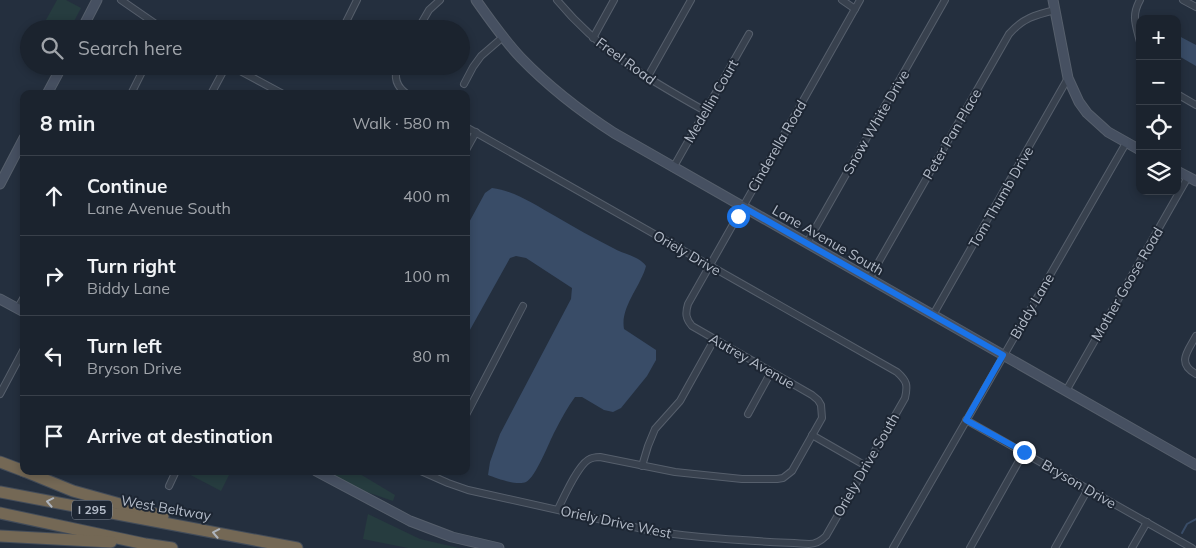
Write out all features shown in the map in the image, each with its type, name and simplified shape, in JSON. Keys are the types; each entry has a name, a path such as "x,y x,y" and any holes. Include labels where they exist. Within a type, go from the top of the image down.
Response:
{"highway":[{"path":"0,462 20,470"},
{"path":"34,475 73,490 175,519 184,526"},
{"name":"West Beltway","path":"0,492 297,548"},
{"name":"I 295","path":"0,512 145,544 172,548"},
{"path":"0,536 145,544"}],"street":[{"path":"87,20 97,0"},
{"path":"121,0 150,20"},
{"path":"346,20 357,0"},
{"path":"423,20 429,10 440,0"},
{"name":"Lane Avenue South","path":"476,0 503,37 537,74 573,105 614,133 1196,465"},
{"name":"Freel Road","path":"557,0 593,38 614,55 647,78 705,111"},
{"path":"593,38 614,0"},
{"path":"647,78 692,0"},
{"path":"842,0 856,9"},
{"name":"Cinderella Road","path":"687,320 688,304 860,0"},
{"name":"Snow White Drive","path":"807,244 945,0"},
{"path":"1053,0 1068,78 1080,102 1087,113 1108,132 1136,148"},
{"path":"1136,25 1134,16 1140,0"},
{"path":"1183,0 1196,7"},
{"name":"Peter Pan Place","path":"869,279 1009,34 1034,15 1055,10"},
{"name":"Medellin Court","path":"673,168 749,34"},
{"path":"470,73 481,56 503,37"},
{"path":"49,90 57,75"},
{"path":"132,90 140,75"},
{"path":"213,90 221,75"},
{"path":"247,75 275,90"},
{"path":"396,75 396,82 403,90"},
{"path":"464,84 469,75"},
{"name":"Tom Thumb Drive","path":"932,315 1068,78"},
{"path":"1181,96 1196,104"},
{"name":"Oriely Drive","path":"470,129 897,372 905,381"},
{"path":"470,143 476,132"},
{"name":"Biddy Lane","path":"893,548 1126,143"},
{"path":"0,184 20,146"},
{"name":"Mother Goose Road","path":"1066,391 1192,179"},
{"path":"0,300 20,311"},
{"path":"470,407 523,306"},
{"name":"Autrey Avenue","path":"687,320 692,326 714,340 818,400 821,406 822,418 812,435"},
{"path":"1196,336 1186,354 1185,362 1186,367 1196,374"},
{"path":"642,466 655,430 680,401 714,340"},
{"path":"0,394 20,356"},
{"path":"748,414 771,372"},
{"name":"Oriely Drive South","path":"816,544 826,536 905,398 907,389 905,381"},
{"name":"Bryson Drive","path":"966,420 1192,548"},
{"path":"558,509 580,468 589,459 600,457 675,472 742,479 776,479 783,478 792,471 812,435 866,466"},
{"path":"970,548 1024,452"},
{"path":"169,486 174,475"},
{"path":"324,475 410,521 452,537 499,548"},
{"name":"Oriely Drive West","path":"437,475 468,490 652,531 734,541 756,540 816,544"},
{"path":"1055,548 1088,489"},
{"path":"1132,548 1147,522"}],"green space":[{"path":"57,0 66,0 81,8 75,20 46,20"},
{"path":"191,475 229,475 221,491"},
{"path":"331,475 362,475 395,495 393,501 361,490"},
{"path":"368,514 420,539 459,548 408,548 363,539"}],"water":[{"path":"1181,37 1196,45 1196,66 1181,57"},
{"path":"492,188 509,192 525,199 598,240 635,257 646,266 625,313 624,329 656,350 656,360 647,376 621,408 613,412 604,410 582,397 575,397 534,473 530,479 522,483 488,475 490,462 500,434 571,299 572,288 526,258 516,256 510,258 470,330 470,221 485,193"}],"waterway":[{"path":"1182,533 1187,524 1196,519"}],"route":[{"path":"738,216 743,207 1003,355 966,420 1024,452"}]}
